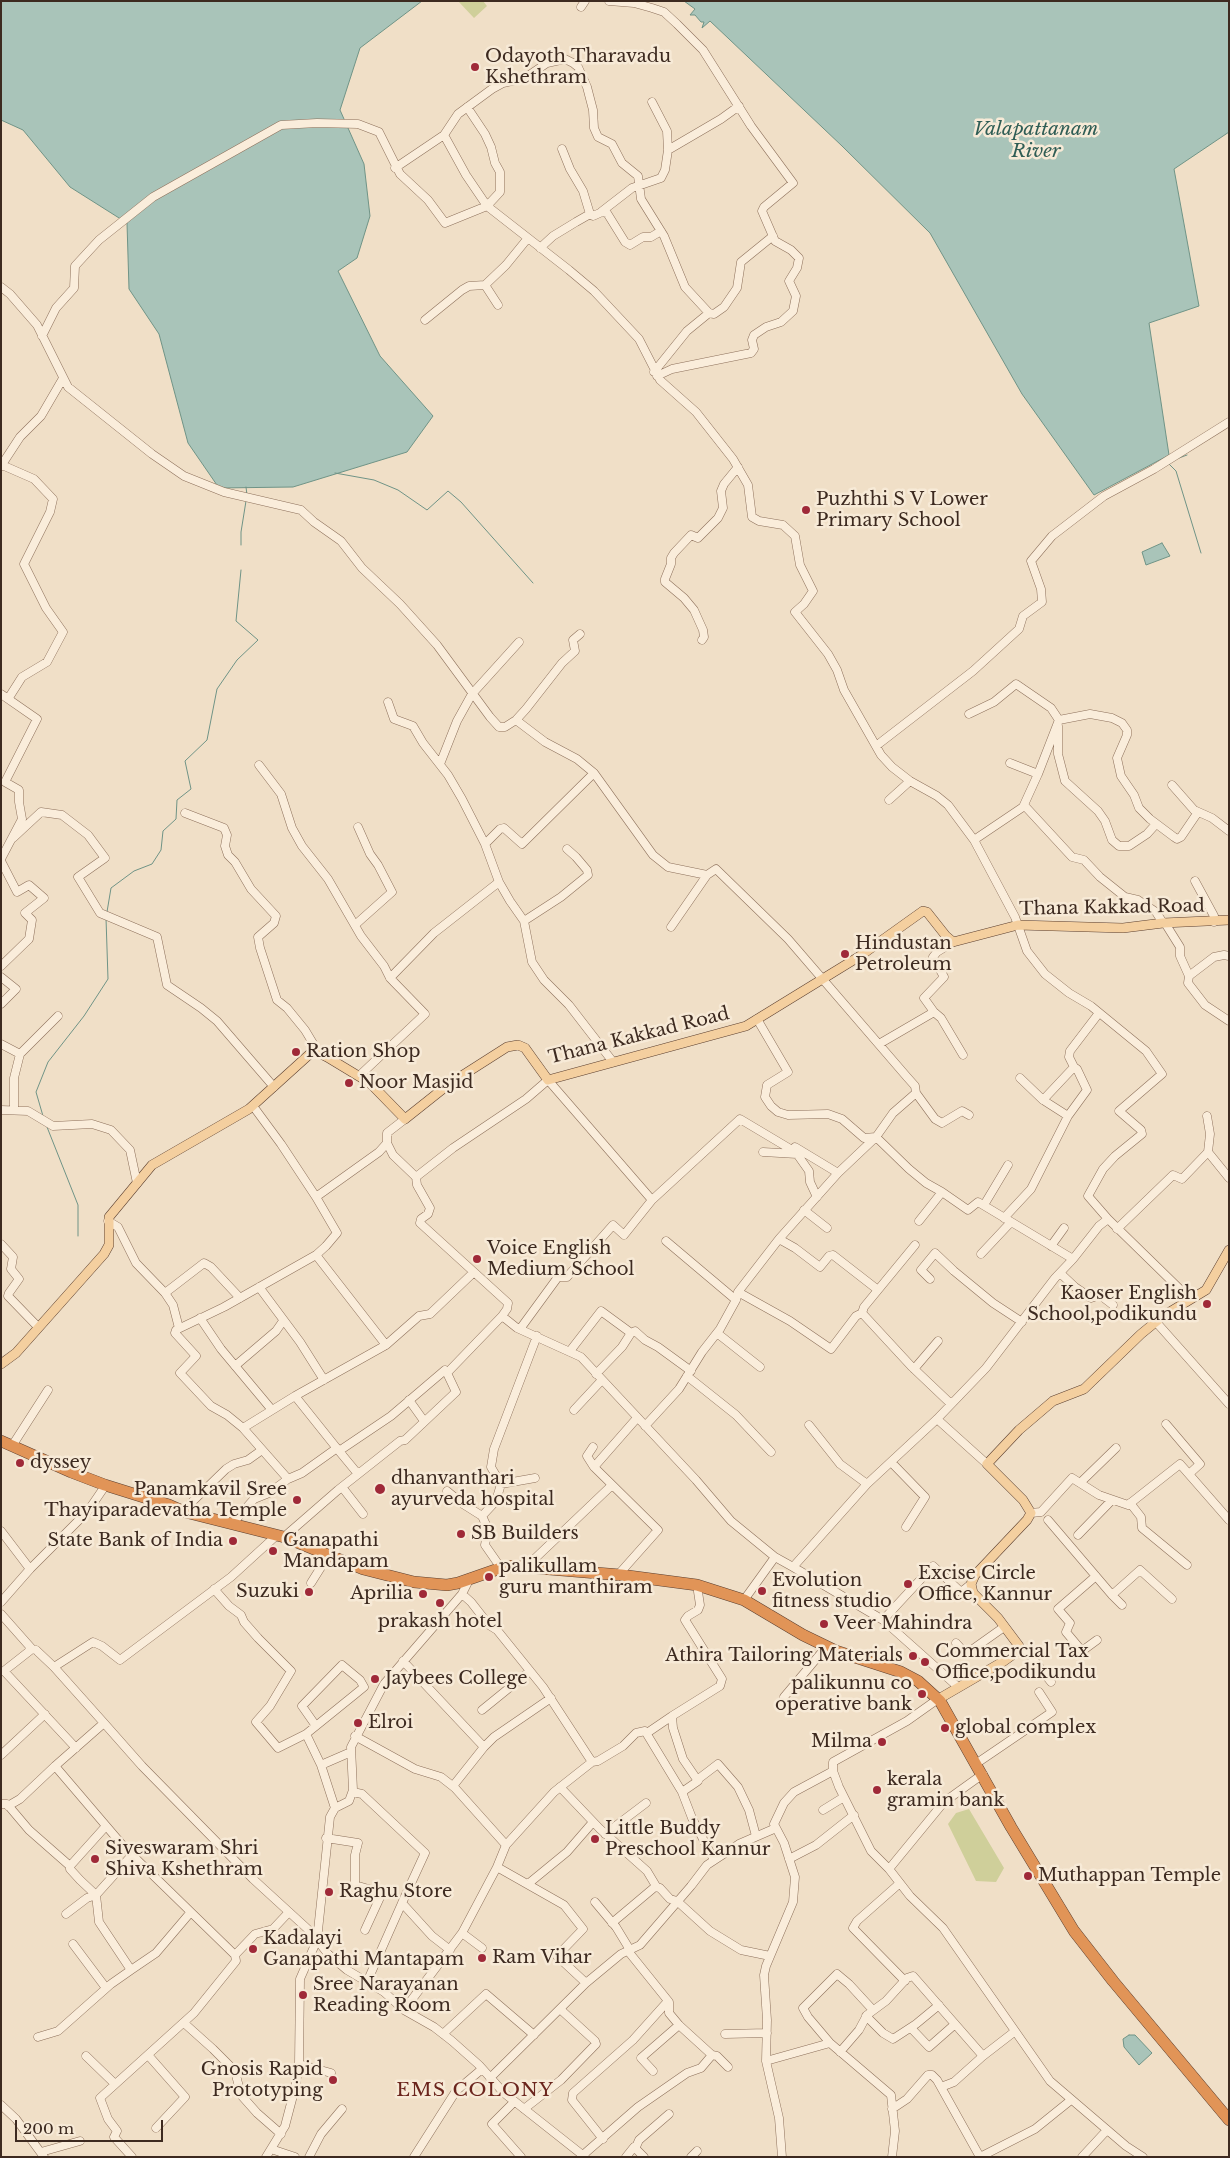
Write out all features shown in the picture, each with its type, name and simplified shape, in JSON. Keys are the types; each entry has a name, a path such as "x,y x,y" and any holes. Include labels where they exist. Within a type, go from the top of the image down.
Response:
{"highway":[{"path":"1,1441 7,1446 104,1487 169,1504 183,1511 301,1542 328,1556 363,1569 414,1582 446,1585 501,1568 526,1567 618,1575 697,1585 744,1600 803,1635 827,1646 836,1647 911,1672 931,1685 940,1698 980,1761 1025,1841 1080,1930 1132,1999 1229,2114"},
{"path":"940,1698 1011,1827 1074,1931 1113,1982 1229,2120"}],"main road":[{"name":"Thana Kakkad Road","path":"405,1118 408,1118 449,1084 506,1047 518,1045 525,1048 548,1080 746,1026 860,956 923,911 927,912 953,942 1018,925 1123,928 1164,923 1229,920"},
{"path":"1,1364 16,1353 104,1254 108,1245 108,1221 111,1213 155,1162 253,1106 303,1058 316,1051 359,1076 376,1089 405,1118"},
{"path":"940,1698 1018,1651 1019,1646 1004,1626 973,1593 970,1584 975,1575 1027,1520 1031,1513 1023,1500 987,1464 1019,1430 1053,1401 1084,1389 1156,1322 1176,1306 1206,1290 1229,1250"}],"street":[{"path":"609,1 634,3 664,12 703,50 739,106 793,183 769,201 762,211 778,245 786,246 798,258 797,268 789,281 796,296 796,305 793,311 781,322 766,327 754,335 752,340 754,349 751,353 655,374"},
{"path":"395,168 444,135 458,114 467,106 503,83 525,78 548,63 566,59 578,67 582,75 593,110 594,128 598,136 612,144 622,163 638,176 641,199 661,231 685,287 709,313 714,314 724,308 737,288 741,262 773,236"},
{"path":"540,248 553,236 590,214 593,216 601,212 632,188 661,178 665,170 668,150 667,131 652,102"},
{"path":"42,336 56,308 74,288 76,266 99,240 153,197 281,126 317,123 358,124 379,132 395,168 428,200 445,223 487,206 500,192 500,172 485,134 467,106"},
{"path":"668,150 721,119 739,106"},
{"path":"444,135 466,175 487,206 594,291 639,339 655,374 674,395 703,420 738,467 748,485 751,516 753,519 783,525 795,536 800,565 813,591 808,600 795,612 828,654 837,670 844,690 876,746 887,762 910,781 937,796 948,805 974,840 1018,925 1027,951 1045,974 1069,993 1099,1012 1146,1051 1162,1074 1119,1111 1141,1130 1142,1134 1115,1156 1103,1169 1088,1196 1117,1229 1190,1299"},
{"path":"562,149 570,169 583,191 590,214"},
{"path":"601,212 607,213 625,242 630,245 643,237 651,237 661,231"},
{"path":"424,320 462,290 470,286 485,285 506,265 528,238"},
{"path":"485,285 498,305"},
{"path":"1,287 19,303 37,325 62,380 74,394 152,454 184,476 224,492 301,510 341,542 362,568 400,604 437,645 490,718 499,726 505,727 516,720 562,663 575,651 574,640 580,634"},
{"path":"655,374 687,331 709,313"},
{"path":"8,699 22,677 47,662 63,632 46,608 24,564 50,512 53,499 34,479 2,463 20,437 40,416 62,380"},
{"path":"876,746 973,671 1019,629 1023,616 1042,602 1041,589 1031,561 1052,536 1104,496 1154,469 1229,422"},
{"path":"702,640 704,637 703,630 694,610 684,598 665,582 665,579 674,553 691,535 698,538 718,518 723,508 721,491 724,484 738,467"},
{"path":"440,764 457,721 472,694 519,642"},
{"path":"969,714 994,702 1016,684 1051,708 1058,722 1058,754 1065,781 1069,787 1098,810 1105,821 1112,840 1119,846 1128,846 1147,834 1156,824"},
{"path":"1,694 37,719 3,781 19,790 22,819 1,860 17,892 29,885 44,898 25,913 32,920 29,939 1,966"},
{"path":"388,702 394,719 413,726 423,744 457,788 485,844 499,882 524,921 528,948 535,967 544,980 569,1005 613,1062"},
{"path":"1058,722 1090,714 1112,718 1122,723 1127,730 1117,758 1119,769 1134,795 1136,804 1156,824 1179,838 1198,812"},
{"path":"516,720 545,742 577,759 594,773 653,855 668,868 707,875"},
{"path":"974,840 1005,821 1024,804 1058,722"},
{"path":"1010,763 1038,774"},
{"path":"259,765 281,794 292,828 302,846 328,879 355,925 390,978 425,1014 359,1076"},
{"path":"485,844 500,829 504,828 522,844 594,773"},
{"path":"889,800 910,781"},
{"path":"1172,785 1198,812 1212,818 1229,831"},
{"path":"1024,804 1072,857 1084,860 1105,882 1125,897 1138,900 1156,912 1180,948 1180,956 1189,976 1188,983 1205,1005 1229,1021"},
{"path":"13,838 41,812 62,815 88,835 105,858 78,877 100,913 157,937 168,985 202,1008 216,1021 274,1087"},
{"path":"185,813 224,828 227,835 226,846 228,855 235,862 251,890 276,916 274,923 258,937 260,948 277,1000 287,1008 305,1030 316,1051"},
{"path":"355,925 392,892 370,854 358,827"},
{"path":"524,921 561,897 588,875 587,870 567,849"},
{"path":"672,927 707,875 716,869 788,939 915,1086 916,1092 935,1118 942,1123 962,1111 969,1115"},
{"path":"1195,881 1214,916 1214,922"},
{"path":"390,978 434,933 499,882"},
{"path":"953,942 937,952 933,957 944,977 924,998 941,1018 963,1055"},
{"path":"1189,976 1214,957 1229,956"},
{"path":"1,977 16,989 1,1004"},
{"path":"879,1044 934,1012"},
{"path":"981,1254 1031,1189 1068,1116 1088,1090 1069,1058 1070,1052 1099,1012"},
{"path":"14,1110 14,1078 20,1054 58,1016"},
{"path":"757,1019 788,1072 767,1084 765,1097 778,1112 788,1115 828,1114 842,1118 864,1138 876,1137 926,1183 968,1210 978,1202 1073,1259"},
{"path":"1,1044 20,1054"},
{"path":"1043,1100 1074,1067"},
{"path":"1020,1078 1043,1100 1068,1116"},
{"path":"416,1177 453,1148 526,1099 548,1080 652,1200"},
{"path":"644,1426 679,1389 717,1333 736,1300 738,1292 779,1239 838,1173 876,1137 889,1118 916,1092"},
{"path":"253,1106 281,1144 337,1233 316,1255 240,1298 179,1328 175,1333 196,1356 180,1372 211,1406 227,1415 243,1428 288,1479"},
{"path":"1,1110 28,1111 53,1126 92,1124 111,1130 130,1150 137,1183"},
{"path":"1117,1229 1173,1176 1182,1179 1208,1152 1210,1134 1207,1116"},
{"path":"405,1118 387,1133 387,1143 393,1155 416,1177 417,1185 430,1208 428,1214 421,1219 420,1223 508,1302 507,1309 502,1316 447,1373"},
{"path":"520,1329 558,1277 567,1277 612,1225 624,1236 652,1200 740,1119 792,1150 795,1147 838,1173"},
{"path":"316,1197 364,1163 387,1143"},
{"path":"763,1152 797,1154 810,1171 810,1182 816,1197"},
{"path":"1208,1152 1229,1178"},
{"path":"984,1205 1008,1165"},
{"path":"918,1221 942,1192"},
{"path":"804,1210 827,1228"},
{"path":"793,1567 867,1484 937,1419 986,1368 1060,1273 1099,1226 1108,1219"},
{"path":"108,1221 118,1227 136,1263 165,1293 172,1305 179,1328"},
{"path":"1051,1246 1064,1228"},
{"path":"779,1239 795,1248 820,1268 829,1256 833,1255 878,1290"},
{"path":"666,1241 736,1300"},
{"path":"1,1244 13,1257 11,1269 19,1279 8,1296 38,1327"},
{"path":"738,1292 790,1321 830,1349 856,1316 862,1313 864,1307 915,1245"},
{"path":"930,1278 921,1270 935,1253 954,1272 966,1279 993,1303 1022,1322"},
{"path":"316,1255 386,1345"},
{"path":"165,1293 204,1263 211,1266 240,1298"},
{"path":"243,1428 295,1396 386,1345 419,1316 430,1314 474,1272"},
{"path":"1060,1273 1091,1298 1100,1295 1113,1305"},
{"path":"259,1287 324,1380"},
{"path":"570,1352 601,1311 631,1332 635,1331 689,1373 736,1415 772,1452"},
{"path":"862,1313 914,1369 951,1404"},
{"path":"502,1316 520,1329 581,1357 696,1480 731,1521 775,1557 883,1620 958,1687"},
{"path":"200,1318 220,1349 272,1410"},
{"path":"235,1366 276,1331 283,1321"},
{"path":"1156,1322 1229,1404"},
{"path":"574,1410 622,1347 631,1332"},
{"path":"717,1333 760,1367"},
{"path":"482,1516 496,1501 501,1484 491,1467 494,1449 537,1336"},
{"path":"914,1369 938,1341"},
{"path":"54,1667 93,1642 102,1646 120,1660 214,1589 400,1441 405,1440 456,1392 445,1370 391,1416 302,1473 288,1479 269,1493 254,1499 232,1524"},
{"path":"7,1446 48,1390"},
{"path":"295,1396 358,1474"},
{"path":"409,1400 424,1421"},
{"path":"594,1467 637,1418"},
{"path":"937,1419 987,1464"},
{"path":"1166,1424 1200,1464 1189,1474"},
{"path":"809,1425 840,1464 867,1484"},
{"path":"593,1447 587,1456 594,1467 611,1486 658,1530 618,1575"},
{"path":"1080,1483 1116,1448"},
{"path":"183,1511 226,1469 234,1464 248,1460 262,1450"},
{"path":"891,1462 925,1497 906,1527"},
{"path":"1031,1513 1041,1512 1072,1478 1111,1501 1128,1504 1180,1464 1229,1520"},
{"path":"501,1484 535,1478"},
{"path":"526,1567 611,1486"},
{"path":"1,1602 30,1569 88,1511 104,1487"},
{"path":"342,1487 363,1514"},
{"path":"447,1490 463,1504 482,1516 488,1528 485,1544 501,1568"},
{"path":"1078,1535 1111,1501"},
{"path":"1130,1503 1141,1517 1142,1528 1187,1565"},
{"path":"1048,1520 1122,1605"},
{"path":"1,1531 30,1569"},
{"path":"312,1583 328,1556"},
{"path":"744,1600 775,1557"},
{"path":"883,1620 933,1566 961,1592 970,1584"},
{"path":"1112,1595 1140,1570 1172,1599"},
{"path":"1096,1576 1058,1609 1070,1623 1066,1632 1082,1651 1097,1640"},
{"path":"266,2157 285,2126 299,2064 300,1979 317,1940 323,1896 326,1838 330,1817 335,1808 349,1801 353,1792 351,1747 355,1736 375,1704 384,1684 462,1594 470,1578"},
{"path":"647,1733 720,1686 722,1680 685,1620 698,1610 700,1606 697,1585"},
{"path":"214,1589 229,1606 241,1615 249,1628 277,1659 291,1671 270,1706 256,1722 278,1748 306,1734 316,1726 364,1687 360,1680 342,1666 302,1706 316,1726"},
{"path":"462,1594 471,1602 489,1625 497,1630 551,1698 592,1762"},
{"path":"1,1614 32,1649 36,1650 54,1667 142,1766 191,1814 223,1850 312,1932 328,1954 347,1970 367,1982 404,2010 443,2034 470,2055 514,2102 584,2156 638,2107 687,2073 701,2068 712,2055"},
{"path":"956,1642 966,1654 1004,1626"},
{"path":"784,1698 827,1646"},
{"path":"32,1649 3,1671 76,1748"},
{"path":"1018,1651 1030,1655 1051,1682"},
{"path":"403,1661 484,1747"},
{"path":"482,1710 530,1671"},
{"path":"980,1761 1052,1712 1039,1692"},
{"path":"453,1786 494,1737 551,1698"},
{"path":"940,1698 892,1730 837,1758 832,1764 833,1770 844,1797 871,1850 910,1896 943,1928 1014,2032 1050,2080 1107,2130 1143,2157"},
{"path":"1,1755 45,1714"},
{"path":"672,1716 673,1728 683,1759 697,1780"},
{"path":"104,1723 20,1799 5,1805 29,1830 70,1866 70,1869 96,1895 99,1922 131,1970"},
{"path":"404,2010 462,1933 497,1867 506,1844 560,1787 592,1762 598,1761 623,1746 640,1731 647,1733 682,1792 692,1818 714,1860"},
{"path":"306,1734 321,1765 335,1808"},
{"path":"355,1736 415,1769 442,1777 453,1786 506,1844"},
{"path":"321,1765 351,1752"},
{"path":"682,1792 718,1764 738,1788 749,1810 756,1836"},
{"path":"55,1766 132,1855 235,1955 236,1961 184,2023 100,2098 108,2119 117,2131 114,2137 132,2157"},
{"path":"782,2157 779,2118 766,2061 767,2033 764,1975 793,1902 795,1878 790,1859 774,1824 784,1803 794,1792 833,1770"},
{"path":"889,1869 944,1802 982,1774"},
{"path":"560,1787 605,1834 647,1871 655,1887"},
{"path":"353,1792 362,1794 425,1853 367,1982"},
{"path":"823,1810 844,1797"},
{"path":"605,1834 646,1804"},
{"path":"790,1859 816,1846 854,1815"},
{"path":"528,1884 567,1852 593,1822"},
{"path":"70,1866 106,1826"},
{"path":"490,2078 586,1984 621,1954 640,1945 707,1864 739,1844 776,1828"},
{"path":"326,1838 358,1843 355,1855 355,1885 382,1893 365,1930"},
{"path":"66,1914 87,1898 96,1895 132,1855"},
{"path":"497,1867 564,1905 583,1928 557,1956 586,1984"},
{"path":"900,1883 857,1921 853,1928 904,1980"},
{"path":"655,1887 660,1888 670,1899 677,1901 710,1931 741,1950 770,1956"},
{"path":"612,1923 655,1887"},
{"path":"596,1902 629,1950 668,2001 669,2013 679,2025 728,2067"},
{"path":"402,1903 432,1936 450,1950"},
{"path":"235,1955 255,1934 273,1929 289,1912"},
{"path":"38,2037 58,2031 106,1988 156,1953 190,1913"},
{"path":"462,1933 482,1948"},
{"path":"74,1944 106,1988"},
{"path":"872,2009 850,1984 837,1974 803,2008 808,2017 830,2043 891,2096 895,2131 892,2157"},
{"path":"840,2052 859,2030 872,2009 886,2001 904,1980 914,1976 982,2056"},
{"path":"443,2034 486,1994 534,2036"},
{"path":"603,2139 572,2100 573,2093 633,2040 668,2001"},
{"path":"866,2016 883,2033 893,2039 911,2028 939,2005"},
{"path":"524,2109 562,2080 596,2044 560,2010"},
{"path":"184,2023 214,2049 235,2071 241,2095 257,2113 281,2134"},
{"path":"653,2071 641,2058 679,2025"},
{"path":"911,2028 929,2047 954,2025"},
{"path":"940,2087 954,2082 982,2056 1014,2032"},
{"path":"725,2034 767,2033"},
{"path":"766,2061 830,2043"},
{"path":"148,2055 185,2097 156,2128"},
{"path":"86,2056 115,2084"},
{"path":"299,2064 332,2073"},
{"path":"414,2157 456,2091 482,2069"},
{"path":"892,2109 907,2099 928,2075 932,2075 980,2157 1035,2129 1071,2100"},
{"path":"514,2102 492,2124 521,2157"},
{"path":"1,2105 16,2120 42,2155 80,2141"},
{"path":"309,2157 320,2134 342,2109"},
{"path":"626,2157 635,2149 639,2140 669,2114"},
{"path":"1082,2157 1107,2130"},
{"path":"271,2149 295,2157"},
{"path":"635,2149 644,2157"}],"green space":[{"path":"458,1 483,1 487,6 474,18"},
{"path":"969,1809 1004,1868 996,1882 976,1881 948,1824 956,1813"}],"water":[{"path":"1,1 422,1 360,48 340,110 364,164 370,216 357,258 338,271 380,356 433,416 407,452 293,487 219,488 188,443 159,334 129,289 127,223 70,187 23,130 1,120"},
{"name":"Valapattanam River","path":"684,1 1229,1 1229,132 1174,169 1199,306 1149,323 1169,455 1094,495 1022,394 930,233 842,146 710,21 702,28 704,22 701,22 695,15 690,15 695,9"},
{"path":"1162,543 1170,556 1146,565 1142,552"},
{"path":"1129,2035 1135,2035 1152,2053 1139,2065 1124,2047 1123,2039"}],"waterway":[{"path":"1179,458 1187,455"},
{"path":"1168,463 1176,471 1201,553"},
{"path":"335,473 374,480 398,490 427,510 448,491 461,502 533,583"},
{"path":"246,487 247,495"},
{"path":"241,545 246,501"},
{"path":"107,912 111,888 134,871 152,864 161,850 163,831 176,819 177,800 191,789 185,761 207,740 217,689 237,660 258,640 236,621 241,570"},
{"path":"43,1116 36,1092 48,1062 84,1016 108,979 106,918"},
{"path":"47,1127 78,1205 78,1236"}],"place":[{"name":"Odayoth Tharavadu Kshethram","path":"475,67"},
{"name":"Puzhthi S V Lower Primary School","path":"806,510"},
{"name":"Hindustan Petroleum","path":"845,954"},
{"name":"Ration Shop","path":"296,1052"},
{"name":"Noor Masjid","path":"349,1083"},
{"name":"Voice English Medium School","path":"477,1259"},
{"name":"Kaoser English School,podikundu","path":"1207,1304"},
{"name":"dyssey","path":"20,1463"},
{"name":"dhanvanthari ayurveda hospital","path":"380,1489"},
{"name":"Panamkavil Sree Thayiparadevatha Temple","path":"297,1500"},
{"name":"SB Builders","path":"461,1534"},
{"name":"State Bank of India","path":"233,1541"},
{"name":"Ganapathi Mandapam","path":"273,1551"},
{"name":"palikullam guru manthiram","path":"489,1577"},
{"name":"Excise Circle Office, Kannur","path":"908,1584"},
{"name":"Evolution fitness studio","path":"762,1591"},
{"name":"Suzuki","path":"309,1592"},
{"name":"Aprilia","path":"423,1594"},
{"name":"prakash hotel","path":"440,1603"},
{"name":"Veer Mahindra","path":"824,1624"},
{"name":"Athira Tailoring Materials","path":"913,1656"},
{"name":"Commercial Tax Office,podikundu","path":"925,1662"},
{"name":"Jaybees College","path":"375,1679"},
{"name":"palikunnu co operative bank","path":"922,1694"},
{"name":"Elroi","path":"358,1723"},
{"name":"global complex","path":"945,1728"},
{"name":"Milma","path":"882,1742"},
{"name":"kerala gramin bank","path":"877,1790"},
{"name":"Little Buddy Preschool Kannur","path":"595,1839"},
{"name":"Siveswaram Shri Shiva Kshethram","path":"95,1859"},
{"name":"Muthappan Temple","path":"1028,1876"},
{"name":"Raghu Store","path":"329,1892"},
{"name":"Kadalayi Ganapathi Mantapam","path":"253,1949"},
{"name":"Ram Vihar","path":"482,1958"},
{"name":"Sree Narayanan Reading Room","path":"303,1995"},
{"name":"Gnosis Rapid Prototyping","path":"333,2080"}],"district":[{"name":"EMS COLONY","path":"475,2091"}]}
